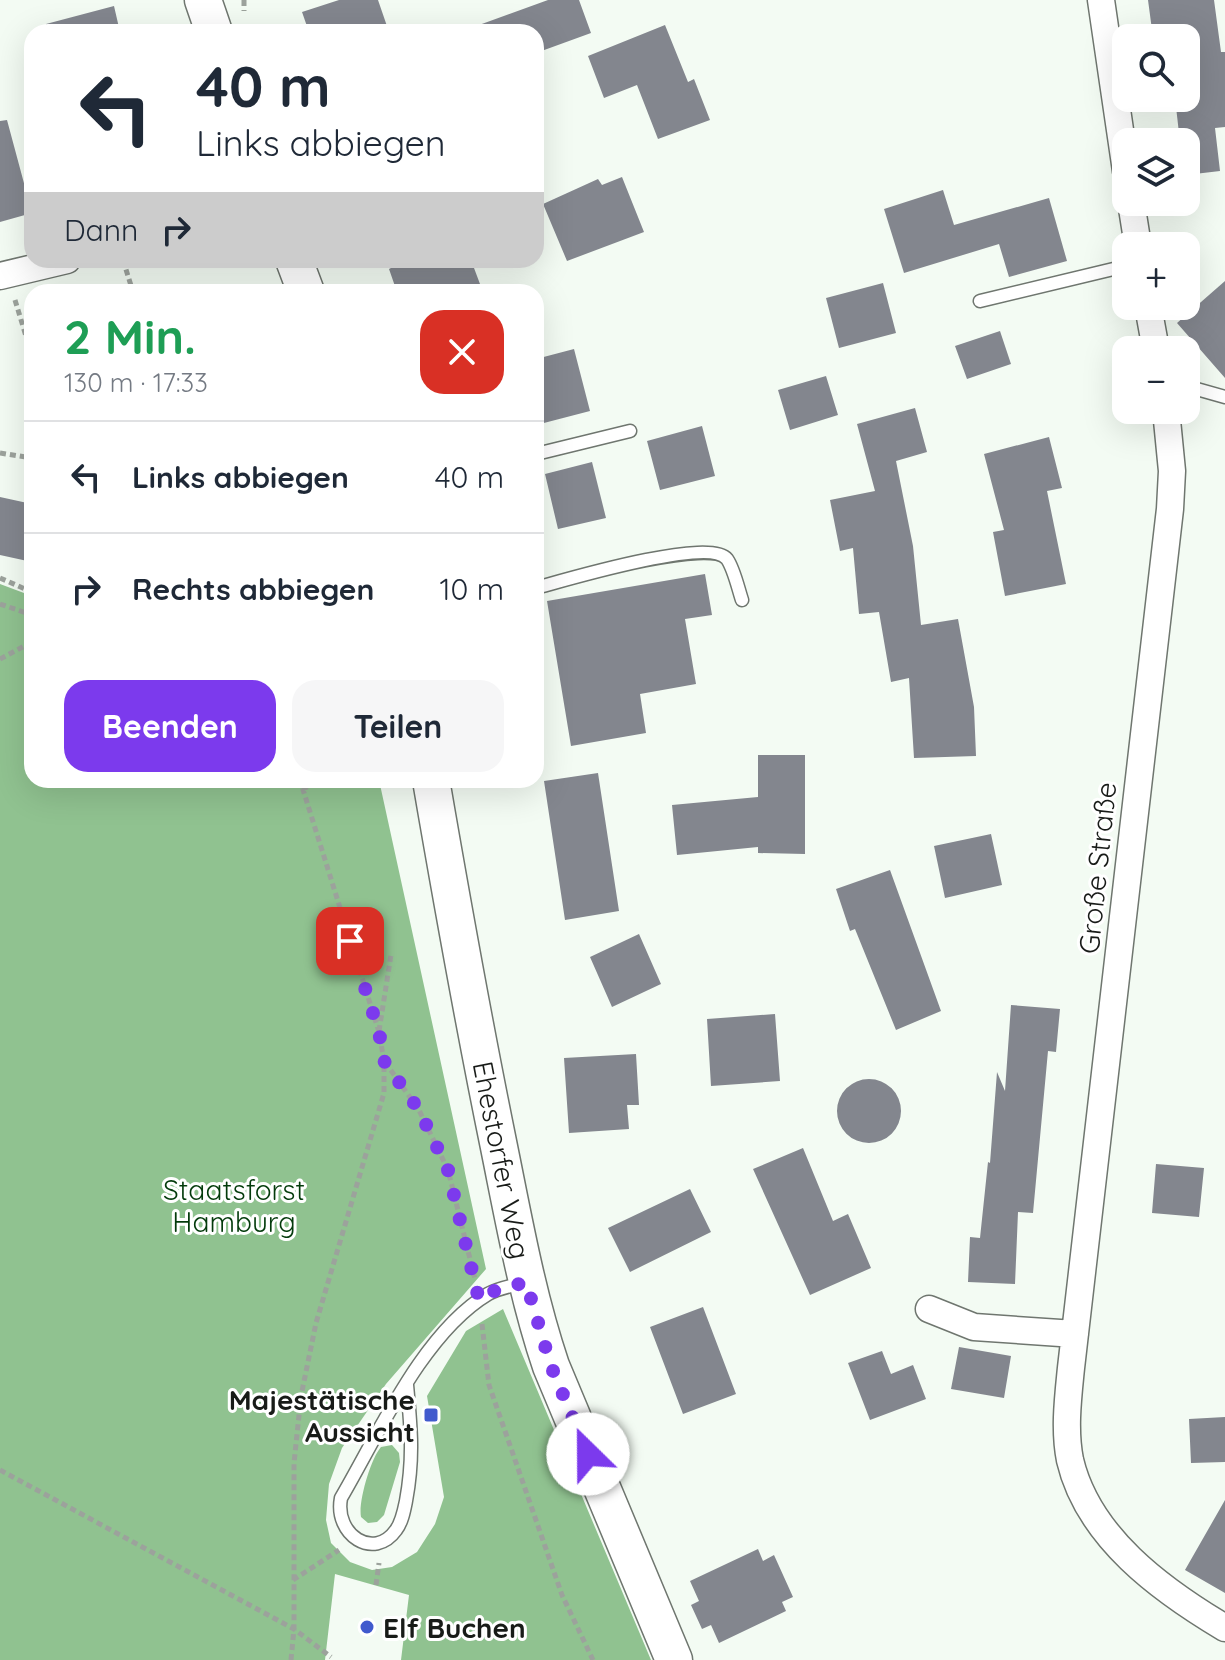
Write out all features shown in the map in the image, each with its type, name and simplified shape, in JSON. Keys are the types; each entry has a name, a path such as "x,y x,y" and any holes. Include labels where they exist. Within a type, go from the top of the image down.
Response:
{"main road":[{"path":"203,0 211,24"},
{"name":"Ehestorfer Weg","path":"432,788 473,1017 526,1282 551,1366 674,1660"}],"street":[{"path":"1101,0 1120,128"},
{"path":"0,276 34,268"},
{"name":"Große Straße","path":"1167,424 1172,471 1170,509 1075,1334 1067,1440 1077,1481 1088,1505 1121,1549 1141,1569 1225,1628"},
{"path":"929,1309 974,1327 1075,1334"}],"lane":[{"path":"980,301 1112,269"},
{"path":"1200,390 1225,397"},
{"path":"544,452 630,431"},
{"path":"544,586 673,554 714,552 726,558 742,600"},
{"path":"407,1385 413,1449 403,1516 398,1528 384,1540 357,1540 340,1519 341,1498 407,1385 457,1318 491,1292 526,1282"}],"path":[{"path":"17,305 24,329"},
{"path":"0,453 24,457"},
{"path":"0,578 24,588"},
{"path":"0,604 24,612"},
{"path":"0,659 24,646"},
{"path":"291,1660 294,1629 294,1463 301,1396 316,1323 384,1093 384,1061 379,1032 302,789"},
{"path":"379,1032 391,955"},
{"path":"384,1061 419,1110 448,1170 479,1300 489,1385 562,1595 593,1660"},
{"path":"0,1470 294,1629 331,1657"},
{"path":"293,1580 357,1540"}],"green space":[{"name":"Staatsforst Hamburg","path":"0,584 24,593 24,788 381,788 486,1269 386,1384 342,1448 329,1484 326,1520 331,1543 350,1562 372,1570 392,1567 417,1552 435,1524 444,1497 427,1396 466,1331 503,1309 651,1660 401,1660 409,1595 335,1574 325,1660 0,1660"},
{"path":"392,1445 399,1453 400,1462 384,1515 377,1522 368,1523 361,1517 366,1480 381,1447"}],"building":[{"path":"339,0 378,0 386,24 306,24 302,12"},
{"path":"548,0 579,0 591,33 544,50 544,24 482,24"},
{"path":"1148,0 1214,0 1221,52 1225,52 1225,127 1215,128 1220,171 1200,173 1200,128 1178,128 1177,112 1200,112 1200,24 1151,24"},
{"path":"114,6 118,24 46,24"},
{"path":"665,25 688,82 694,79 710,120 658,139 637,85 604,98 588,56"},
{"path":"7,120 24,183 24,215 0,222 0,121"},
{"path":"622,177 644,232 567,261 544,204 598,179 602,185"},
{"path":"943,190 954,225 1049,198 1067,261 1009,277 999,244 904,273 884,209"},
{"path":"474,268 480,284 394,284 389,269"},
{"path":"1225,281 1225,378 1200,349 1200,336 1188,336 1177,323 1180,320 1200,320 1200,303"},
{"path":"883,283 896,333 839,348 826,298"},
{"path":"1000,331 1011,364 967,379 955,346"},
{"path":"574,349 590,411 544,423 544,357"},
{"path":"826,376 838,415 790,430 778,390"},
{"path":"915,408 927,452 896,461 913,546 921,625 958,619 974,707 976,756 914,758 909,678 891,682 879,612 859,614 853,548 840,551 830,500 875,491 857,424"},
{"path":"702,426 715,476 660,490 647,441"},
{"path":"1049,437 1062,488 1047,491 1066,584 1005,596 993,532 1004,530 984,454"},
{"path":"592,462 606,518 558,529 545,474"},
{"path":"0,497 24,502 24,560 0,555"},
{"path":"705,574 712,615 685,619 696,684 640,694 646,733 571,746 547,601"},
{"path":"758,755 805,755 805,854 758,853 758,847 677,855 672,805 758,797"},
{"path":"598,773 619,911 565,920 544,781"},
{"path":"991,834 1002,885 945,898 934,846"},
{"path":"890,870 941,1011 896,1030 855,929 850,931 836,889"},
{"path":"639,934 661,984 612,1007 590,957"},
{"path":"1011,1005 1060,1009 1056,1052 1048,1051 1033,1213 1018,1212 1015,1284 968,1282 970,1237 980,1238 997,1072 1005,1091"},
{"path":"775,1014 780,1081 711,1086 707,1019"},
{"path":"636,1054 639,1105 627,1105 629,1129 569,1133 564,1058"},
{"path":"869,1079 881,1081 892,1088 899,1099 899,1123 892,1134 881,1141 869,1143 857,1141 846,1134 839,1123 837,1111 839,1099 846,1088 857,1081"},
{"path":"803,1148 833,1221 848,1214 871,1268 810,1295 753,1169"},
{"path":"1156,1164 1204,1168 1199,1217 1152,1213"},
{"path":"690,1189 711,1232 630,1272 608,1228"},
{"path":"703,1307 736,1394 683,1414 650,1327"},
{"path":"959,1347 1011,1356 1004,1398 951,1389"},
{"path":"882,1351 891,1374 913,1365 926,1399 870,1420 848,1363"},
{"path":"1225,1417 1225,1462 1191,1463 1189,1419"},
{"path":"1225,1500 1225,1593 1185,1570"},
{"path":"758,1549 763,1561 774,1555 793,1597 782,1602 786,1611 719,1643 711,1625 702,1629 691,1605 699,1601 690,1581"}],"place":[{"name":"Majestätische Aussicht","path":"431,1415"},
{"name":"Elf Buchen","path":"367,1627"}],"route":[{"path":"350,941 379,1032 384,1061 419,1110 448,1170 479,1300 491,1292 526,1282 551,1366 588,1454"}]}
